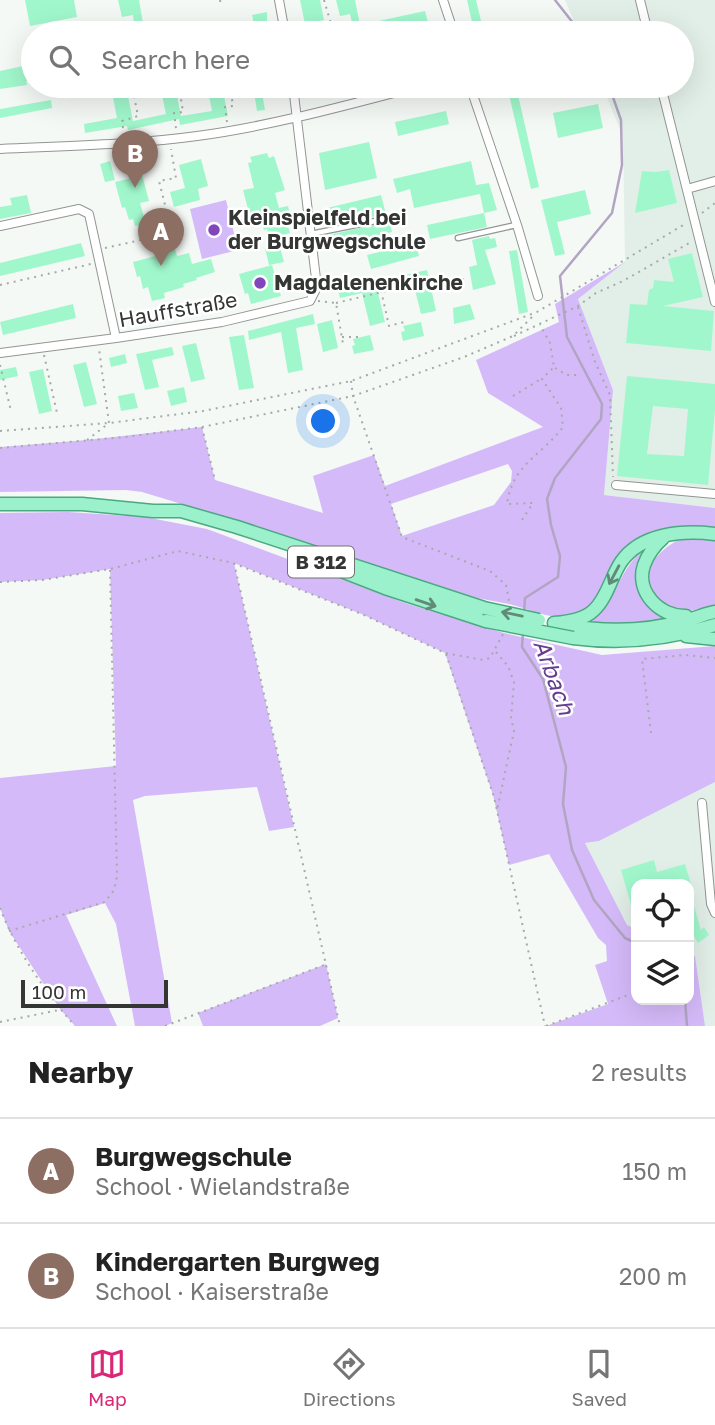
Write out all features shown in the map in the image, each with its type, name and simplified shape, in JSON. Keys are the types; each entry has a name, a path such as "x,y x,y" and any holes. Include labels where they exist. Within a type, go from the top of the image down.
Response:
{"main road":[{"name":"B 312","path":"0,504 82,504 181,511 212,519 485,615 573,638 614,640 676,635 715,625"},
{"name":"B 312","path":"554,623 572,621 594,610 621,562 639,545 666,535 684,532 715,534"},
{"name":"B 312","path":"666,535 655,545 645,564 642,574 644,589 653,603 676,616 709,613"},
{"name":"B 312","path":"485,615 606,631 645,629 709,613"},
{"path":"676,635 715,639"}],"street":[{"path":"279,0 283,21"},
{"path":"443,0 450,21"},
{"path":"640,0 645,21"},
{"path":"295,98 317,287 310,301"},
{"path":"0,149 174,139 298,117 373,98"},
{"path":"474,98 538,296"},
{"path":"665,98 715,302"},
{"path":"687,189 715,181"},
{"path":"0,226 79,209 89,214 116,338"},
{"name":"Hauffstraße","path":"0,353 222,322 310,301"},
{"path":"616,485 715,494"},
{"path":"702,803 711,904 715,913"}],"lane":[{"path":"311,234 385,219"},
{"path":"458,238 517,225"}],"path":[{"path":"220,0 221,5"},
{"path":"324,0 330,21"},
{"path":"125,143 122,121 138,116 134,98"},
{"path":"97,250 172,233 159,181 176,178 174,113 183,112 181,98"},
{"path":"229,130 225,107 233,106 232,98"},
{"path":"0,431 109,423 203,411 351,381 537,312 694,219 715,203"},
{"path":"0,448 202,427 353,396 464,357 552,320 698,237"},
{"path":"0,285 99,262"},
{"path":"378,277 389,326 408,321"},
{"path":"310,301 336,303 436,279 436,284 464,278"},
{"path":"336,303 343,344"},
{"path":"578,306 595,362 610,395 612,472 616,485"},
{"path":"513,336 537,312"},
{"path":"540,325 550,343 554,367 567,375 578,375"},
{"path":"342,337 359,337"},
{"path":"98,341 109,423"},
{"path":"42,348 57,413"},
{"path":"0,365 11,411"},
{"path":"513,396 542,379 554,367"},
{"path":"522,520 533,503 507,504 508,495 521,468 537,452 551,444 563,427 561,408 542,379"},
{"path":"351,381 353,396 402,537 490,571 506,585 510,600"},
{"path":"87,440 109,423"},
{"path":"202,427 215,480"},
{"path":"0,582 42,580 110,569 178,551 233,563 364,615 445,653 483,660 490,658 504,633"},
{"path":"233,563 340,1026"},
{"path":"9,932 105,902 114,890 117,876 117,795 110,569"},
{"path":"496,651 508,666 514,682 511,718 514,731 497,812"},
{"path":"445,653 497,812 545,1026 631,994"},
{"path":"651,733 642,659 685,655 715,658"},
{"path":"0,908 9,932 60,1009 75,1026"},
{"path":"165,1026 326,964"},
{"path":"0,1021 60,1009"}],"shaded area":[{"path":"565,0 715,0 715,508 604,495 613,390 578,299 625,261 623,136 607,98 694,98 694,21 574,21"},
{"name":"Kleinspielfeld bei der Burgwegschule","path":"226,200 238,250 202,259 190,209"},
{"path":"625,262 578,299 613,390 604,495 715,508 715,529 683,526 653,532 640,538 618,559 594,603 578,615 552,616 477,598 142,492 0,492 0,447 202,427 215,480 323,513 313,476 374,455 385,486 543,427 488,393 476,360 559,322 555,304","holes":["508,464 512,471 511,482 494,505 402,536 391,504"]},
{"path":"68,512 145,517 207,529 408,604 504,633 602,655 715,646 715,782 599,841 585,843 627,925 631,927 631,1005 694,1005 694,956 705,1026 546,1026 608,1004 595,965 607,961 606,945 598,938 549,854 509,865 493,795 445,653 364,615 234,563 294,827 269,831 257,787 145,796 133,800 172,1023 165,1026 135,1026 116,924 105,903 66,915 117,1026 75,1026 60,1009 9,931 0,908 0,778 116,766 110,569 42,580 0,582 0,513"},
{"path":"682,538 715,541 715,605 691,611 677,611 664,605 655,594 649,576 654,560"},
{"path":"649,545 638,574 670,621 589,625 588,621 606,604 631,563"},
{"path":"715,782 715,1026 705,1026 694,956 694,879 631,879 631,927 627,925 585,843 599,841"},
{"path":"326,964 338,1018 320,1026 203,1026 198,1013"}],"building":[{"path":"25,0 74,0 77,17 56,21 29,21"},
{"path":"118,0 139,0 143,21 134,21 133,15 122,17"},
{"path":"300,0 320,0 324,20 304,21"},
{"path":"336,0 355,0 359,21 352,21 350,14 340,16"},
{"path":"467,0 476,0 481,21 472,21"},
{"path":"425,11 428,21 379,21"},
{"path":"267,12 267,21 253,21 252,15"},
{"path":"21,66 21,86 0,89 0,71"},
{"path":"113,98 128,98 133,121 166,114 163,98 177,98 181,116 212,111 209,98 224,98 228,116 180,125 179,119 128,130 127,126 85,133 84,124 117,118"},
{"path":"255,98 263,98 265,110 257,111"},
{"path":"510,98 519,98 539,187 531,189"},
{"path":"51,100 52,108 0,118 0,109"},
{"path":"598,104 603,128 558,138 553,113"},
{"path":"446,111 449,124 398,136 395,122"},
{"path":"369,142 377,178 325,190 319,153"},
{"path":"267,153 269,158 274,156 285,190 275,193 279,208 288,206 290,214 285,215 290,233 286,234 288,242 279,244 284,262 269,265 265,248 271,246 267,229 264,230 259,210 249,213 243,190 254,188 248,163 252,162 250,157"},
{"path":"201,159 208,186 198,189 200,200 174,207 170,192 185,188 179,165"},
{"path":"110,161 115,180 105,182 100,164"},
{"path":"471,161 476,185 489,183 497,210 484,213 480,194 414,208 410,189 397,193 393,179"},
{"path":"669,170 677,203 635,213 642,171"},
{"path":"141,171 149,201 140,203 146,224 135,226 133,219 129,220 125,207 122,208 115,182 132,178 131,174"},
{"path":"585,190 591,214 557,222 565,254 555,256 541,200"},
{"path":"27,195 31,213 0,219 0,207 12,205 10,198"},
{"path":"381,195 386,214 327,226 323,209"},
{"path":"484,213 487,227 430,239 427,225"},
{"path":"390,221 392,232 331,246 329,235"},
{"path":"489,236 490,239 495,238 497,247 485,250 496,284 473,290 469,267 477,265 472,240"},
{"path":"173,242 177,256 189,253 192,264 211,259 215,272 164,293 165,298 152,301 148,287 143,289 140,276 137,277 133,262 163,254 160,246"},
{"path":"81,243 85,256 0,276 0,263"},
{"path":"416,243 419,256 371,269 367,255"},
{"path":"517,250 528,312 519,314 509,251"},
{"path":"692,253 703,297 663,306 714,311 711,351 626,343 630,304 647,305 649,290 653,288 654,280 674,282 668,259"},
{"name":"Magdalenenkirche","path":"272,265 281,296 251,304 239,274"},
{"path":"427,270 436,311 421,314 413,282 377,289 385,322 370,326 362,293 340,298 338,290"},
{"path":"73,304 76,318 3,335 0,322"},
{"path":"470,304 475,319 454,324 453,308"},
{"path":"313,314 315,324 296,328 303,370 288,373 281,332 249,340 248,331"},
{"path":"332,320 338,348 323,352 317,324"},
{"path":"421,322 424,336 403,341 403,326"},
{"path":"244,335 254,388 239,390 229,337"},
{"path":"370,335 374,350 354,354 353,339"},
{"path":"196,343 205,379 191,382 182,346"},
{"path":"172,347 174,355 152,360 159,387 145,390 136,354"},
{"path":"125,354 127,363 111,367 109,358"},
{"path":"86,362 97,404 84,407 73,365"},
{"path":"16,367 18,376 0,380 0,370"},
{"path":"43,369 52,411 39,414 29,372"},
{"path":"627,376 715,384 708,485 617,476","holes":["653,406 688,409 684,456 647,454"]},
{"path":"184,387 187,402 171,406 167,391"},
{"path":"134,393 138,408 121,411 118,396"},
{"path":"654,860 657,872 685,864 690,879 631,879 631,905 621,870"},
{"path":"694,906 701,930 704,927 709,935 698,943 694,936"}],"waterway":[{"name":"Arbach","path":"555,0 572,21"},
{"name":"Arbach","path":"524,613 525,598 558,577 560,556 547,499 555,478 601,419 602,404 567,337 560,276 612,213 622,165 621,120 613,98"},
{"name":"Arbach","path":"523,633 522,647 543,679 566,767 563,804 572,850 594,900 625,938 634,942"},
{"name":"Arbach","path":"685,1005 687,1026"}],"place":[{"name":"Kindergarten Burgweg","path":"135,188"},
{"name":"Kleinspielfeld bei der Burgwegschule","path":"214,230"},
{"name":"Burgwegschule","path":"161,266"},
{"name":"Magdalenenkirche","path":"260,283"}]}
